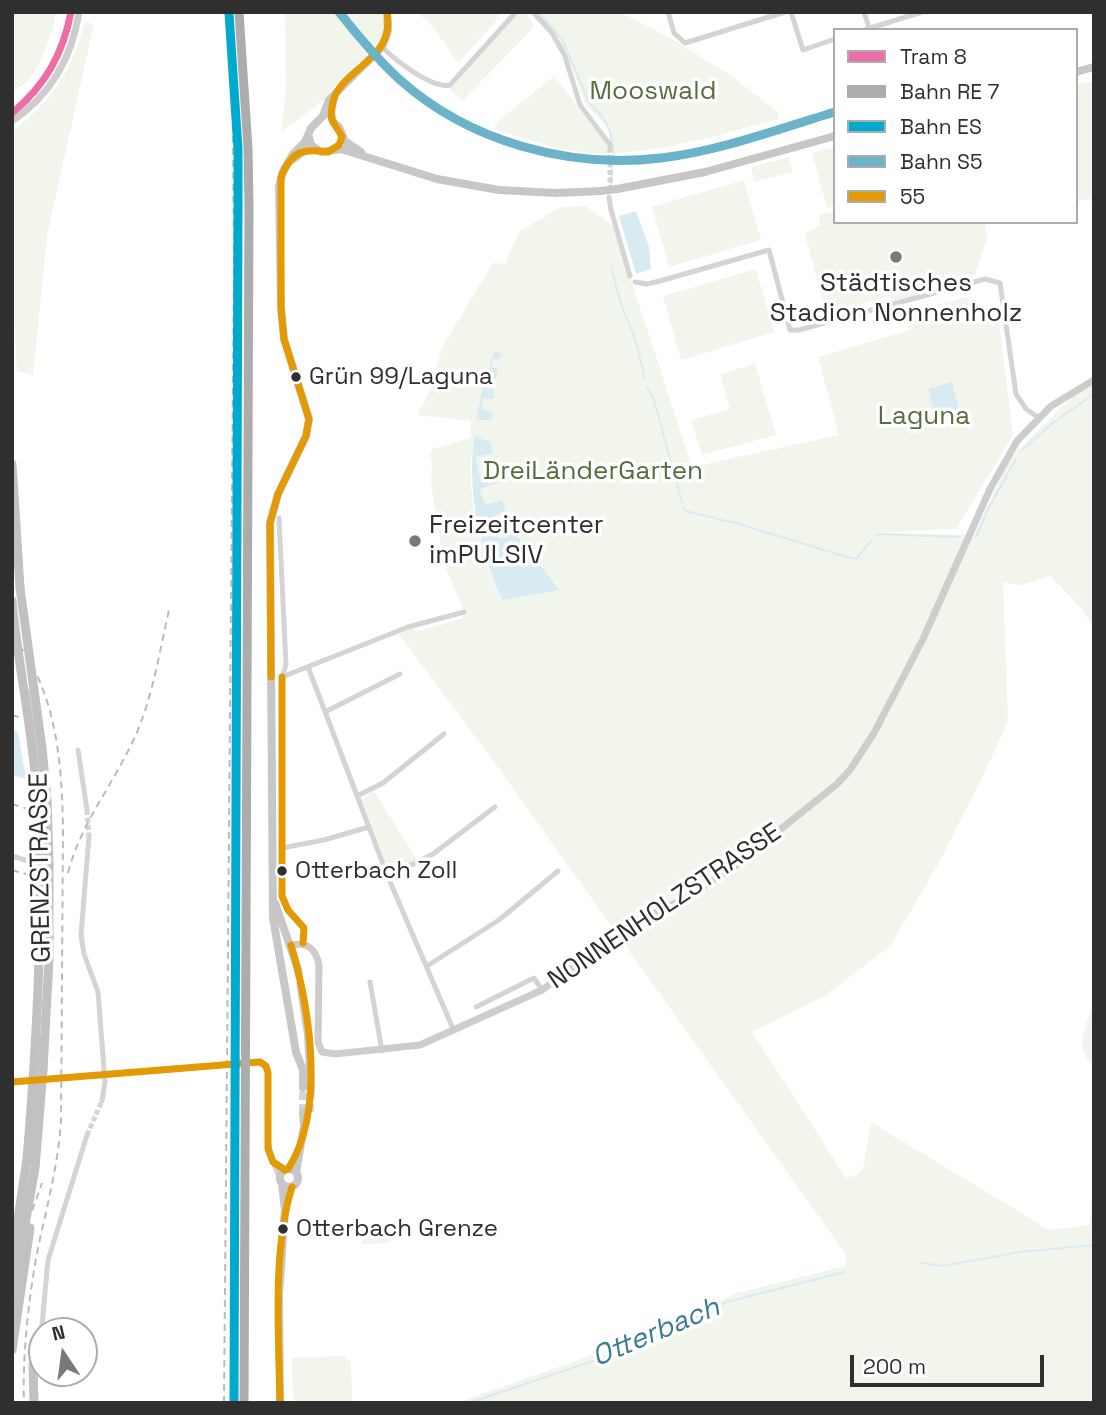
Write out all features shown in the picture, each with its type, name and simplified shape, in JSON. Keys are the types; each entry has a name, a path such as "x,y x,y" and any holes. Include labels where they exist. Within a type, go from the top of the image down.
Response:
{"highway":[{"path":"12,464 20,588 43,760 50,864 49,959 39,1127 12,1299"},
{"path":"12,601 35,774 40,865 35,1068 24,1211 12,1258"},
{"path":"12,1234 24,1211"},
{"path":"12,1349 29,1242 30,1222 24,1211"}],"main road":[{"path":"306,1069 296,1053 273,918 270,523 278,495 306,436 309,419 284,339 279,186 283,171 295,150 309,137 311,128 320,120 329,100 382,47 388,31 387,12"},
{"path":"333,122 331,112 334,94"},
{"path":"320,120 333,122 339,127 345,141 365,155"},
{"path":"336,149 342,136"},
{"path":"309,137 314,148"},
{"path":"289,161 314,148 324,152 336,149 365,155 408,171 467,186 534,193 601,191 705,172 833,137"},
{"path":"273,897 298,969"},
{"path":"278,949 291,945"},
{"path":"301,988 309,1055 306,1069 307,1089"},
{"path":"280,1403 279,1294 286,1174 299,1152 307,1112"},
{"path":"285,1210 292,1187 298,1180 286,1174"},
{"path":"286,1174 292,1187"}],"street":[{"path":"12,121 39,99 56,78 69,54 79,12"},
{"path":"382,47 432,82 450,85 516,12"},
{"path":"533,12 552,33 565,56 580,105 610,145"},
{"path":"668,12 674,33 685,43 785,12"},
{"path":"791,12 803,50 833,40"},
{"path":"870,28 922,12"},
{"path":"610,197 611,210 633,279 647,284 769,250 790,330 799,330 985,279 1000,283 1016,394 1026,409 1039,418"},
{"name":"NONNENHOLZSTRASSE","path":"303,943 314,950 319,964 317,1014 320,1050 334,1055 419,1045 542,990 624,929 691,895 736,865 795,819 850,770 874,733 923,639 965,542 1002,465 1017,441 1039,418 1073,391 1094,380"},
{"path":"279,518 286,665 282,677 283,903 305,927 306,932 303,943 291,945"},
{"path":"271,677 282,677 408,627 464,612"},
{"name":"GRENZSTRASSE","path":"12,662 26,687 31,705 39,761 44,866 41,1004 36,1080"},
{"path":"308,667 388,877 454,1031"},
{"path":"325,712 400,674"},
{"path":"357,796 383,783 444,734"},
{"path":"78,750 87,810"},
{"path":"388,877 433,854 495,807"},
{"path":"282,848 369,827"},
{"path":"89,836 81,935 84,954 98,992 105,1089 102,1101"},
{"path":"12,856 44,866"},
{"path":"427,966 499,920 558,871"},
{"name":"NONNENHOLZSTRASSE","path":"475,1007 534,978 542,990"},
{"path":"370,982 382,1051"},
{"path":"256,1061 263,1063 268,1070 267,1137 272,1162 286,1174"},
{"path":"176,1068 189,1067"},
{"path":"87,1076 128,1072"},
{"path":"12,1082 45,1079"},
{"path":"43,1317 48,1260 87,1135"}],"green space":[{"path":"12,12 56,12 47,45 36,70 21,87 12,91"},
{"path":"285,12 335,12 368,56 330,90 327,98 281,132 286,90"},
{"path":"343,12 382,12 384,33 374,51"},
{"path":"417,12 504,12 458,63 434,28"},
{"path":"519,12 526,12 534,27 462,101 450,89"},
{"name":"Mooswald","path":"537,12 620,12 674,40 731,76 778,112 779,119 674,145 618,153 566,150 493,129 502,118 554,76 603,140 612,139 610,129 585,104 568,57"},
{"path":"85,22 94,24 47,235 33,375 17,371 12,282 12,133 37,110 61,80 77,47"},
{"path":"1094,81 1094,212 1090,198 1078,201 1078,85"},
{"path":"833,148 833,206 827,208 812,153"},
{"path":"789,157 793,172 754,182 751,167"},
{"path":"744,180 761,240 669,267 652,207"},
{"path":"585,206 613,225 692,467 839,435 818,357 910,330 909,323 917,310 966,297 998,314 1013,435 957,527 877,533 974,535 1010,458 1078,391 1094,384 1094,508 1091,510 1094,525 1094,629 1083,611 1051,576 1021,585 1003,582 1008,721 937,866 890,946 825,996 752,1032 846,1178 863,1169 871,1122 1049,1230 1090,1225 1094,1165 1094,1403 456,1403 661,1331 734,1294 845,1266 847,1256 497,766 398,633 414,628 416,632 463,618 464,611 444,563 431,483 430,452 470,438 471,421 417,415 431,388 442,347 493,263 505,264 519,232 560,207","holes":["474,435 492,453 475,457 478,474 496,471 480,489 485,506 502,500 506,511 490,519 499,539 514,532 560,589 501,600 481,540 472,498 471,456"]},
{"name":"Städtisches Stadion Nonnenholz","path":"833,212 833,224 985,224 987,239 975,275 934,284 936,290 892,302 890,296 826,314 805,234 820,225 819,215"},
{"path":"756,269 774,332 681,360 663,296"},
{"path":"755,364 776,435 702,455 691,420 730,409 720,374"},
{"path":"374,791 417,860 392,872 388,869 362,800"},
{"path":"1094,1002 1094,1065 1083,1052 1082,1044"},
{"path":"362,1229 389,1229 389,1243 362,1244"},
{"path":"344,1356 351,1362 352,1403 293,1403 292,1358"}],"shaded area":[{"path":"636,211 649,247 651,269 636,274 619,216"},
{"path":"495,351 501,353 500,359 493,359 491,367 498,369 496,379 487,377 485,387 494,390 493,399 483,398 482,410 493,412 491,420 476,420 484,381"},
{"path":"952,382 959,411 936,417 928,389"},
{"path":"474,435 491,443 492,453 476,457 479,474 495,471 498,483 480,489 485,505 502,500 506,511 490,519 499,539 514,532 560,590 502,600 487,560 477,519 472,478"},
{"path":"12,730 18,732 26,779 12,775"}],"waterway":[{"path":"538,12 562,39 590,104 602,116 610,131 614,155"},
{"path":"611,186 612,169"},
{"path":"611,266 645,378"},
{"path":"647,387 654,400 682,502"},
{"path":"1022,450 1054,422 1094,394"},
{"path":"976,537 1016,459"},
{"path":"683,507 686,511 739,524 850,558 856,559 872,540"},
{"path":"875,536 960,537"},
{"name":"Otterbach","path":"922,1263 943,1266 1020,1252 1094,1245"},
{"name":"Otterbach","path":"469,1403 649,1342 726,1302 845,1272"}],"tunnel":[{"path":"610,145 610,190"},
{"path":"87,810 89,836"},
{"path":"298,969 301,988"},
{"path":"240,1063 256,1061"},
{"path":"189,1067 237,1063"},
{"path":"128,1072 176,1068"},
{"path":"45,1079 87,1076"},
{"path":"303,1088 303,1112"},
{"path":"310,1112 311,1089"},
{"path":"87,1135 102,1101"}],"railway":[{"path":"224,1403 234,259 232,12"},
{"path":"68,873 80,838 140,726 169,610"},
{"path":"12,636 39,679 48,703 61,779 63,830 60,1138 29,1305 24,1403"},
{"path":"12,715 22,718"},
{"path":"12,804 31,810"},
{"path":"12,870 33,876"},
{"path":"12,1254 42,1183"}],"tram line":[{"name":"8","path":"12,113 34,92 51,68 63,42 71,12"}],"transit line":[{"path":"239,12 249,207 244,1403"},
{"name":"55","path":"271,677 270,523 278,494 306,436 309,419 284,339 281,308 281,177 289,162 299,153 328,152 339,145 342,137 331,117 336,93 383,43 387,29 387,12"},
{"name":"55","path":"282,677 282,896 288,910 304,928 303,943"},
{"name":"55","path":"288,1169 300,1145 311,1089 311,1059 304,999 291,945"},
{"name":"55","path":"12,1082 260,1062 266,1066 268,1073 268,1149 273,1162 285,1170"},
{"name":"55","path":"280,1403 279,1266 292,1187"}],"rail line":[{"name":"S5","path":"339,12 383,63 427,101 488,135 556,154 626,160 683,155 749,139 833,113"},
{"name":"ES","path":"229,13 238,149 234,1403"}],"place":[{"name":"Städtisches Stadion Nonnenholz","path":"896,257"},
{"name":"Grün 99/Laguna","path":"296,377"},
{"name":"Freizeitcenter imPULSIV","path":"415,541"},
{"name":"Otterbach Zoll","path":"282,871"},
{"name":"Otterbach Grenze","path":"283,1229"}],"park label":[{"name":"Laguna","path":"924,417"},
{"name":"DreiLänderGarten","path":"593,472"}]}
